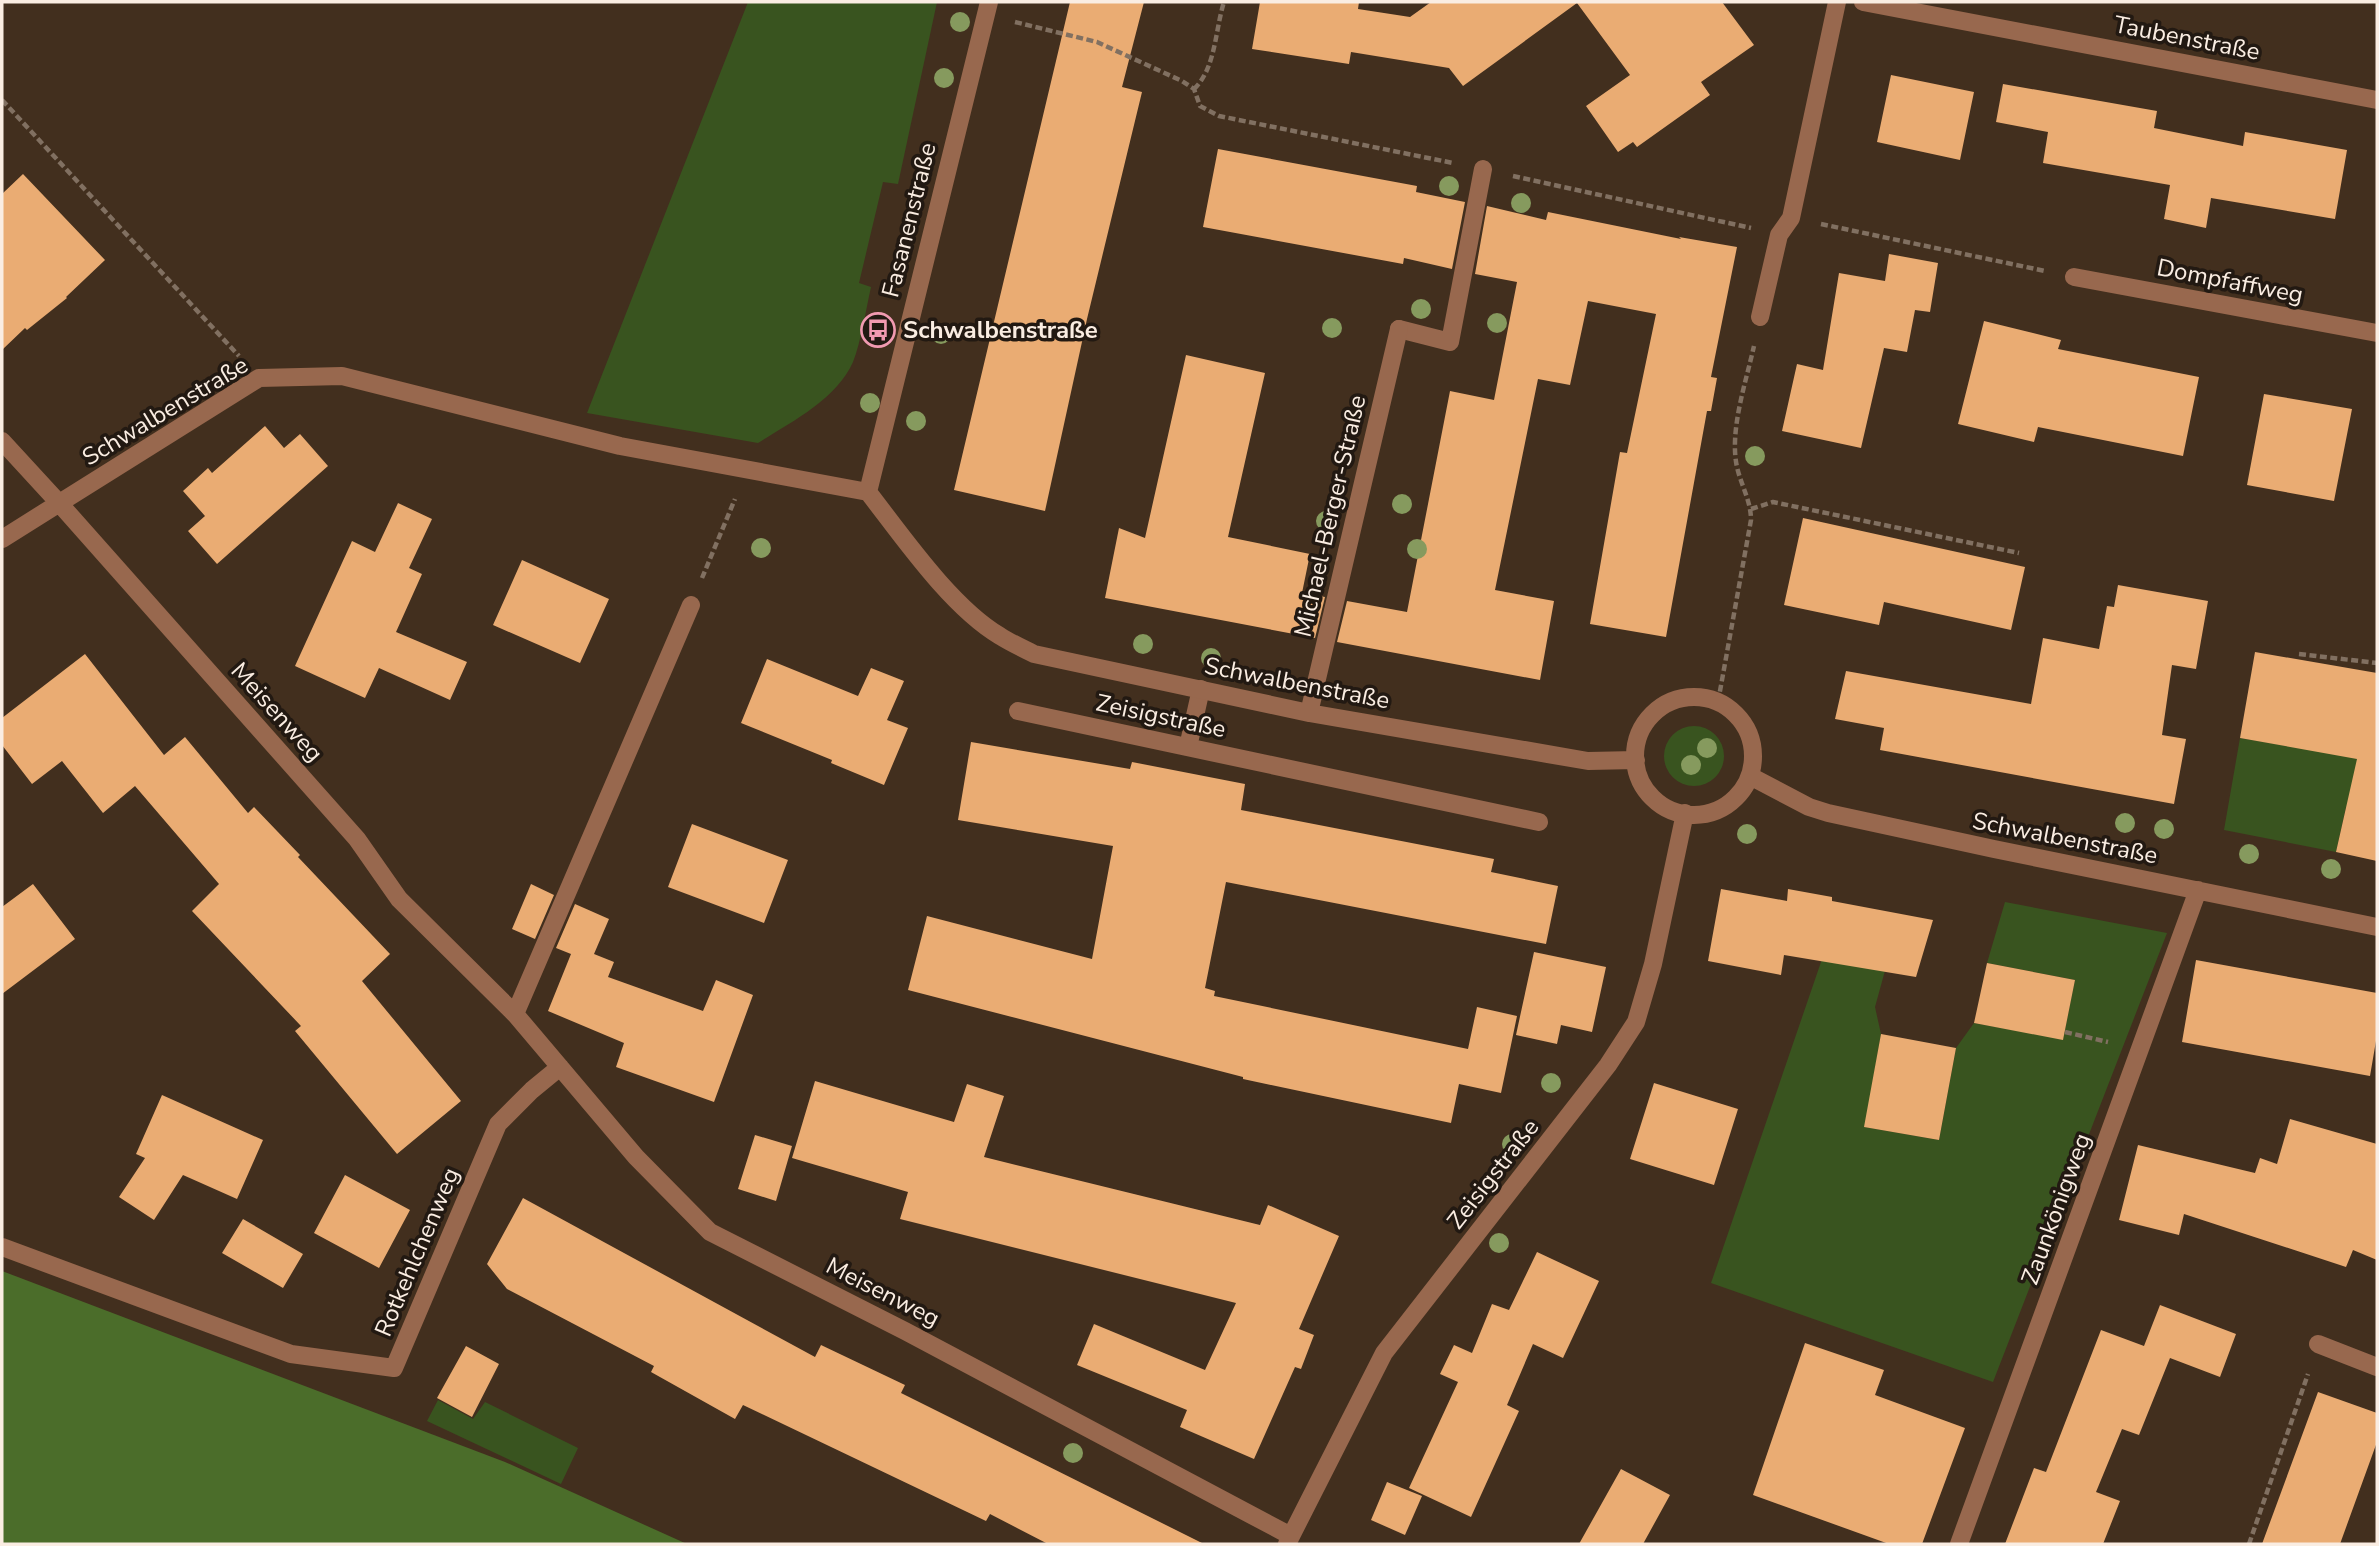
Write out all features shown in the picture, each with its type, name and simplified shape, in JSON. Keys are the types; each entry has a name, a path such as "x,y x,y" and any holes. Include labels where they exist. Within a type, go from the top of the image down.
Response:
{"street":[{"path":"1760,317 1779,235 1791,218 1837,2"},
{"name":"Taubenstraße","path":"1863,2 2377,100"},
{"name":"Fasanenstraße","path":"868,492 987,8"},
{"name":"Michael-Berger-Straße","path":"1310,713 1399,329 1450,342 1483,169"},
{"name":"Dompfaffweg","path":"2074,277 2377,333"},
{"name":"Schwalbenstraße","path":"2,538 259,379 342,376 620,446 868,492 924,563 964,607 998,635 1034,654 1310,713 1588,761 1636,760"},
{"name":"Meisenweg","path":"2,441 357,839 399,898 515,1014 636,1157 710,1232 917,1337 1289,1540"},
{"path":"515,1014 691,605"},
{"path":"1188,747 1200,690"},
{"path":"1686,697 1706,697 1718,702 1740,718 1750,735 1754,755 1750,776 1741,792 1726,806 1709,813 1685,814 1671,810 1656,801 1643,786 1636,768 1635,749 1641,731 1651,715 1667,703 1686,697"},
{"name":"Zeisigstraße","path":"1018,711 1539,822"},
{"name":"Schwalbenstraße","path":"1750,776 1809,807 1828,813 2377,927"},
{"name":"Zeisigstraße","path":"1289,1540 1384,1353 1608,1065 1636,1022 1653,964 1685,814"},
{"name":"Zaunkönigweg","path":"1959,1544 2198,890"},
{"name":"Rotkehlchenweg","path":"2,1247 291,1354 394,1368 498,1124 560,1067"},
{"path":"2318,1344 2377,1367"}],"path":[{"path":"1194,89 1202,81 1210,58 1224,2"},
{"path":"987,8 1097,42 1182,80 1194,89 1200,106 1219,116 1483,169 1779,235"},
{"path":"2,100 259,379"},
{"path":"1791,218 2074,277"},
{"path":"1718,702 1751,520 1751,509 1737,467 1734,441 1760,317"},
{"path":"691,605 746,470"},
{"path":"1751,509 1773,502 2019,553"},
{"path":"2299,654 2377,663"},
{"path":"2065,1032 2140,1049"},
{"path":"2249,1544 2318,1344"}],"green space":[{"path":"748,2 937,2 898,184 883,182 859,283 871,287 853,362 836,388 824,399 758,443 587,413"},
{"path":"1694,726 1711,731 1719,739 1724,756 1719,773 1711,781 1694,786 1677,781 1669,773 1664,756 1669,739 1677,731"},
{"path":"2240,738 2377,761 2377,814 2346,807 2336,852 2224,830"},
{"path":"2005,902 2167,933 1993,1382 1711,1283 1821,962 1827,931 1886,967 1875,1007 1881,1034 1865,1127 1939,1140 1956,1048 1974,1023 2063,1039 2075,980 1987,963"},
{"path":"2,1271 505,1462 687,1544 2,1544"},
{"path":"438,1400 473,1419 485,1402 578,1448 561,1484 427,1421"}],"building":[{"path":"1070,2 1144,2 1122,87 1142,92 1087,319 1045,511 954,490"},
{"path":"1260,2 1359,2 1358,9 1410,17 1431,2 1722,2 1754,45 1701,82 1710,95 1637,147 1633,142 1618,152 1586,106 1630,75 1577,3 1463,86 1449,68 1351,52 1349,64 1252,49"},
{"path":"1891,75 1974,92 1960,160 1877,142"},
{"path":"2003,84 2157,111 2154,128 2243,146 2245,132 2347,150 2335,219 2211,198 2206,228 2164,219 2170,185 2043,163 2048,132 1996,122"},
{"path":"1218,149 1417,186 1416,192 1465,202 1452,269 1404,258 1403,264 1203,227"},
{"path":"23,174 105,260 67,298 27,330 25,328 2,350 2,194"},
{"path":"1487,206 1546,220 1548,212 1681,239 1679,237 1737,247 1711,377 1717,378 1711,411 1707,411 1666,637 1590,624 1620,452 1627,453 1656,314 1588,301 1570,385 1538,379 1495,590 1554,601 1540,680 1337,642 1347,601 1407,612 1450,391 1494,400 1517,282 1475,274"},
{"path":"1889,254 1938,263 1930,312 1915,310 1907,352 1884,348 1861,448 1782,431 1797,364 1823,370 1839,273 1885,281"},
{"path":"1984,321 2061,340 2058,349 2199,377 2183,456 2038,427 2034,442 1958,424"},
{"path":"1186,355 1265,373 1228,537 1310,554 1302,593 1325,597 1315,638 1105,598 1119,528 1145,538"},
{"path":"2264,394 2352,409 2334,501 2247,485"},
{"path":"265,426 284,448 300,434 328,466 217,564 188,531 205,516 183,491 208,468 212,473"},
{"path":"398,503 432,519 409,568 422,574 396,632 467,662 450,700 379,668 365,698 295,666 352,541 375,552"},
{"path":"1803,518 2025,567 2011,630 1884,602 1879,625 1784,605"},
{"path":"522,560 609,599 580,663 493,625"},
{"path":"2118,585 2208,601 2196,669 2172,665 2162,735 2186,739 2174,804 1880,750 1884,728 1835,719 1846,671 2031,704 2043,638 2099,649 2107,606 2114,607"},
{"path":"2255,652 2377,673 2377,861 2336,852 2357,759 2240,738"},
{"path":"85,654 164,755 185,737 248,813 254,807 390,954 362,981 461,1101 397,1154 295,1031 301,1026 192,911 219,884 135,786 103,813 62,761 32,784 2,745 2,718"},
{"path":"767,659 858,696 871,668 904,681 887,720 908,728 884,785 831,763 832,760 741,723"},
{"path":"971,742 1130,769 1132,762 1245,784 1241,810 1494,859 1491,872 1558,886 1546,944 1226,882 1205,988 1215,991 1214,996 1468,1049 1477,1007 1517,1016 1501,1093 1459,1084 1451,1123 1243,1079 908,990 927,916 1092,959 1113,846 958,820"},
{"path":"692,824 788,860 764,923 668,887"},
{"path":"33,884 75,939 2,994 2,907"},
{"path":"531,884 554,895 535,939 512,929"},
{"path":"1721,889 1787,901 1788,889 1832,897 1832,901 1933,920 1916,977 1784,955 1781,975 1708,961"},
{"path":"575,904 609,919 594,954 614,962 608,977 703,1011 716,980 753,995 714,1102 616,1067 624,1043 548,1011 571,954 556,948"},
{"path":"1534,952 1606,967 1592,1032 1561,1025 1557,1044 1516,1035"},
{"path":"2196,960 2377,993 2377,1035 2370,1076 2182,1042"},
{"path":"1987,963 2075,980 2063,1040 1974,1023"},
{"path":"1881,1034 1956,1048 1939,1140 1864,1127"},
{"path":"815,1081 954,1122 967,1084 1004,1096 984,1157 1260,1225 1268,1205 1339,1236 1299,1329 1314,1335 1301,1369 1295,1367 1254,1459 1180,1427 1187,1410 1077,1365 1094,1324 1205,1370 1236,1303 900,1219 908,1192 792,1158"},
{"path":"1654,1083 1738,1109 1714,1185 1630,1159"},
{"path":"162,1095 263,1140 237,1199 183,1175 154,1220 119,1197 145,1158 136,1154"},
{"path":"2290,1119 2377,1144 2377,1260 2353,1250 2346,1267 2184,1214 2179,1235 2119,1220 2138,1145 2255,1173 2260,1158 2277,1164"},
{"path":"755,1135 792,1146 776,1201 738,1189"},
{"path":"345,1175 410,1210 379,1268 314,1233"},
{"path":"523,1198 815,1357 821,1345 905,1385 901,1393 1204,1544 1048,1544 990,1514 986,1521 743,1405 735,1419 651,1372 654,1366 507,1289 487,1264"},
{"path":"243,1219 303,1254 283,1288 222,1253"},
{"path":"1537,1252 1599,1281 1563,1358 1533,1344 1507,1405 1519,1411 1471,1517 1409,1488 1458,1382 1440,1374 1454,1345 1472,1353 1492,1304 1509,1310"},
{"path":"2160,1305 2236,1334 2220,1377 2170,1358 2139,1435 2122,1429 2096,1492 2120,1501 2103,1544 2005,1544 2034,1468 2046,1472 2101,1330 2144,1346"},
{"path":"1805,1343 1884,1370 1875,1395 1965,1428 1922,1544 1889,1544 1753,1495"},
{"path":"466,1346 499,1364 472,1417 437,1398"},
{"path":"2318,1392 2377,1413 2377,1442 2340,1544 2262,1544"},
{"path":"1621,1469 1670,1495 1643,1544 1579,1544"},
{"path":"1387,1482 1422,1496 1405,1535 1371,1520"}],"place":[{"name":"Schwalbenstraße","path":"878,330"}]}
